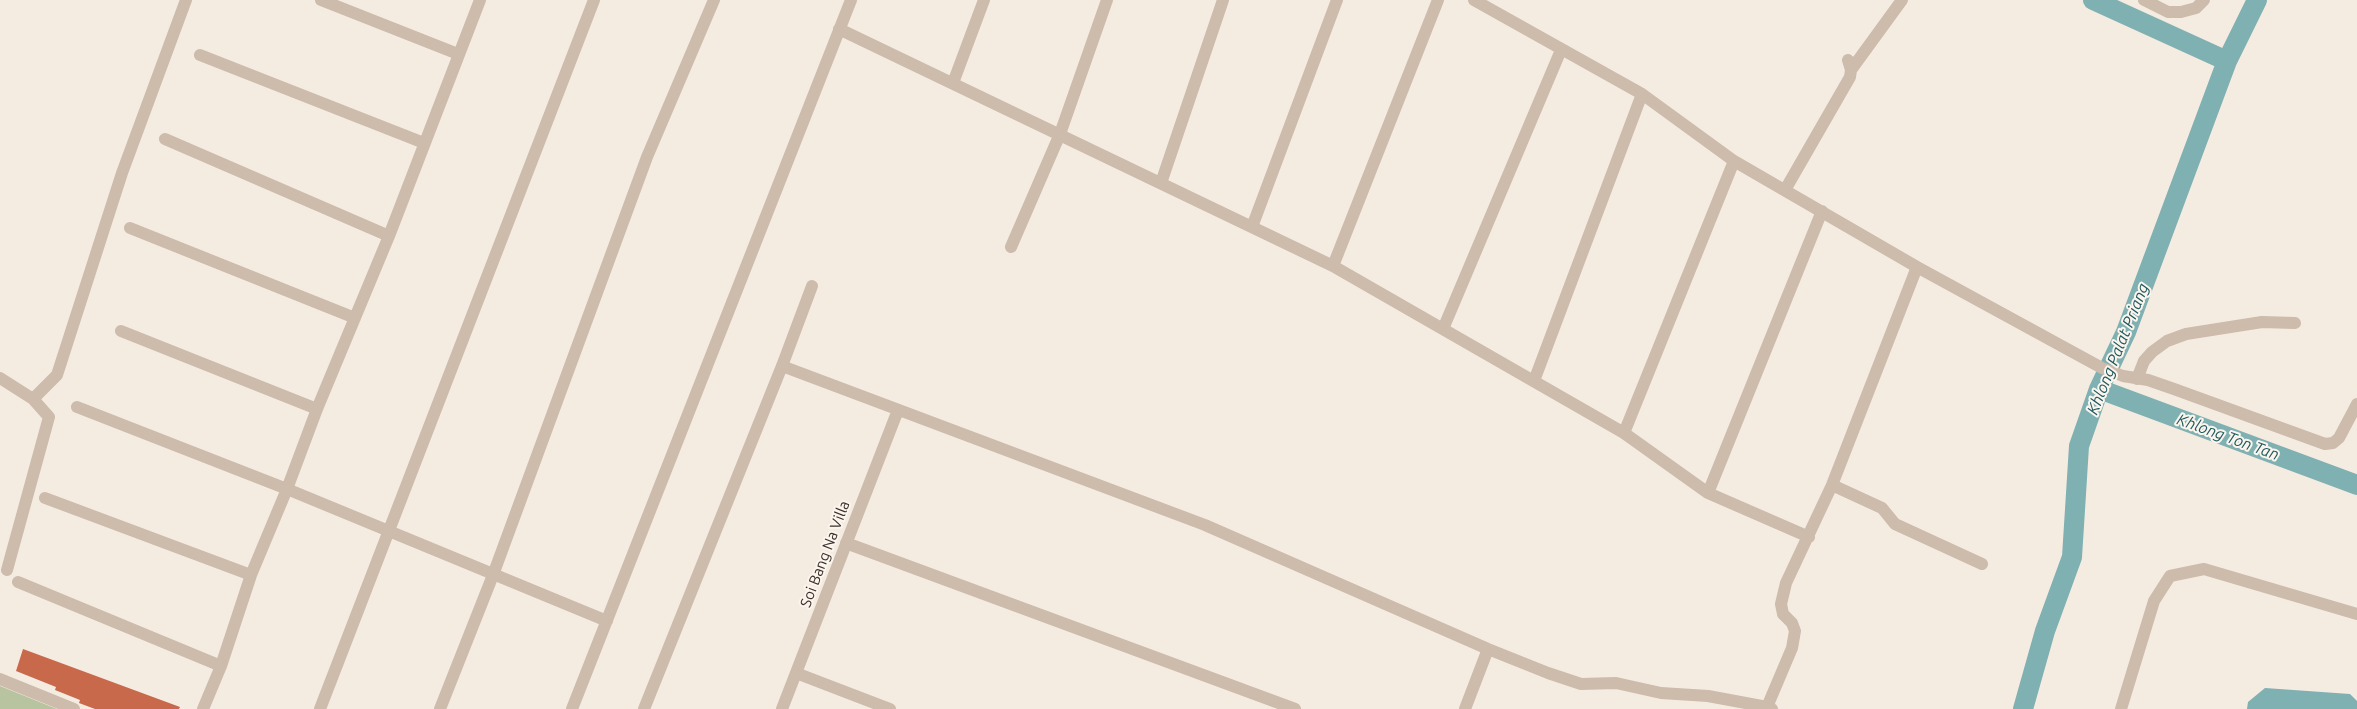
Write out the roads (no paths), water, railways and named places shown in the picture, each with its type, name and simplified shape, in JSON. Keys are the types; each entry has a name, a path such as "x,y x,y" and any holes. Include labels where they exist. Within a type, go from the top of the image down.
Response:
{"street":[{"path":"34,398 57,375 122,173 186,0"},
{"path":"321,0 458,54"},
{"path":"203,709 221,666 251,575 389,236 480,0"},
{"path":"320,709 594,0"},
{"path":"440,709 493,575 647,157 714,0"},
{"path":"572,709 851,0"},
{"path":"953,83 984,0"},
{"path":"1011,247 1060,134 1107,0"},
{"path":"1161,183 1223,0"},
{"path":"1252,227 1337,0"},
{"path":"1333,266 1438,0"},
{"path":"1474,0 1560,50 1642,94 1734,161 1917,267 2102,368 2123,376 2174,388 2325,444 2333,443 2339,438 2357,404"},
{"path":"1785,190 1850,77 1850,65 1902,0"},
{"path":"2144,0 2168,12 2181,12 2196,8 2204,0"},
{"path":"839,29 1333,266 1624,433 1708,493 1809,537"},
{"path":"1443,329 1560,50"},
{"path":"200,54 424,143"},
{"path":"1534,381 1642,94"},
{"path":"165,139 389,236"},
{"path":"1624,433 1734,161"},
{"path":"1708,493 1822,211"},
{"path":"130,228 356,318"},
{"path":"782,366 1205,525 1488,649 1581,684 1616,683 1661,693 1708,696 1770,708 1792,648 1795,631 1792,623 1783,614 1781,604 1786,583 1832,485 1917,267"},
{"path":"644,709 782,366 812,286"},
{"path":"2138,378 2144,361 2152,352 2167,341 2186,334 2262,322 2295,323"},
{"path":"122,331 317,409"},
{"path":"0,378 34,398 49,417 7,570"},
{"path":"77,407 287,489 607,621"},
{"name":"Soi Bang Na Villa","path":"782,709 898,410"},
{"path":"1832,485 1882,508 1895,524 1982,564"},
{"path":"45,498 251,575"},
{"path":"846,543 1295,709"},
{"path":"2122,709 2154,601 2170,576 2204,570 2357,614"},
{"path":"18,582 221,666"},
{"path":"1465,709 1488,649"},
{"path":"796,673 890,709"},
{"path":"0,679 74,709"}],"water":[{"path":"2265,688 2350,694 2357,701 2357,709 2247,709 2248,702"}],"waterway":[{"path":"2093,0 2227,61"},
{"name":"Khlong Palat Priang","path":"2023,709 2045,631 2072,557 2079,446 2099,389 2126,332 2227,61 2257,0"},
{"name":"Khlong Ton Tan","path":"2099,389 2357,485"}]}
